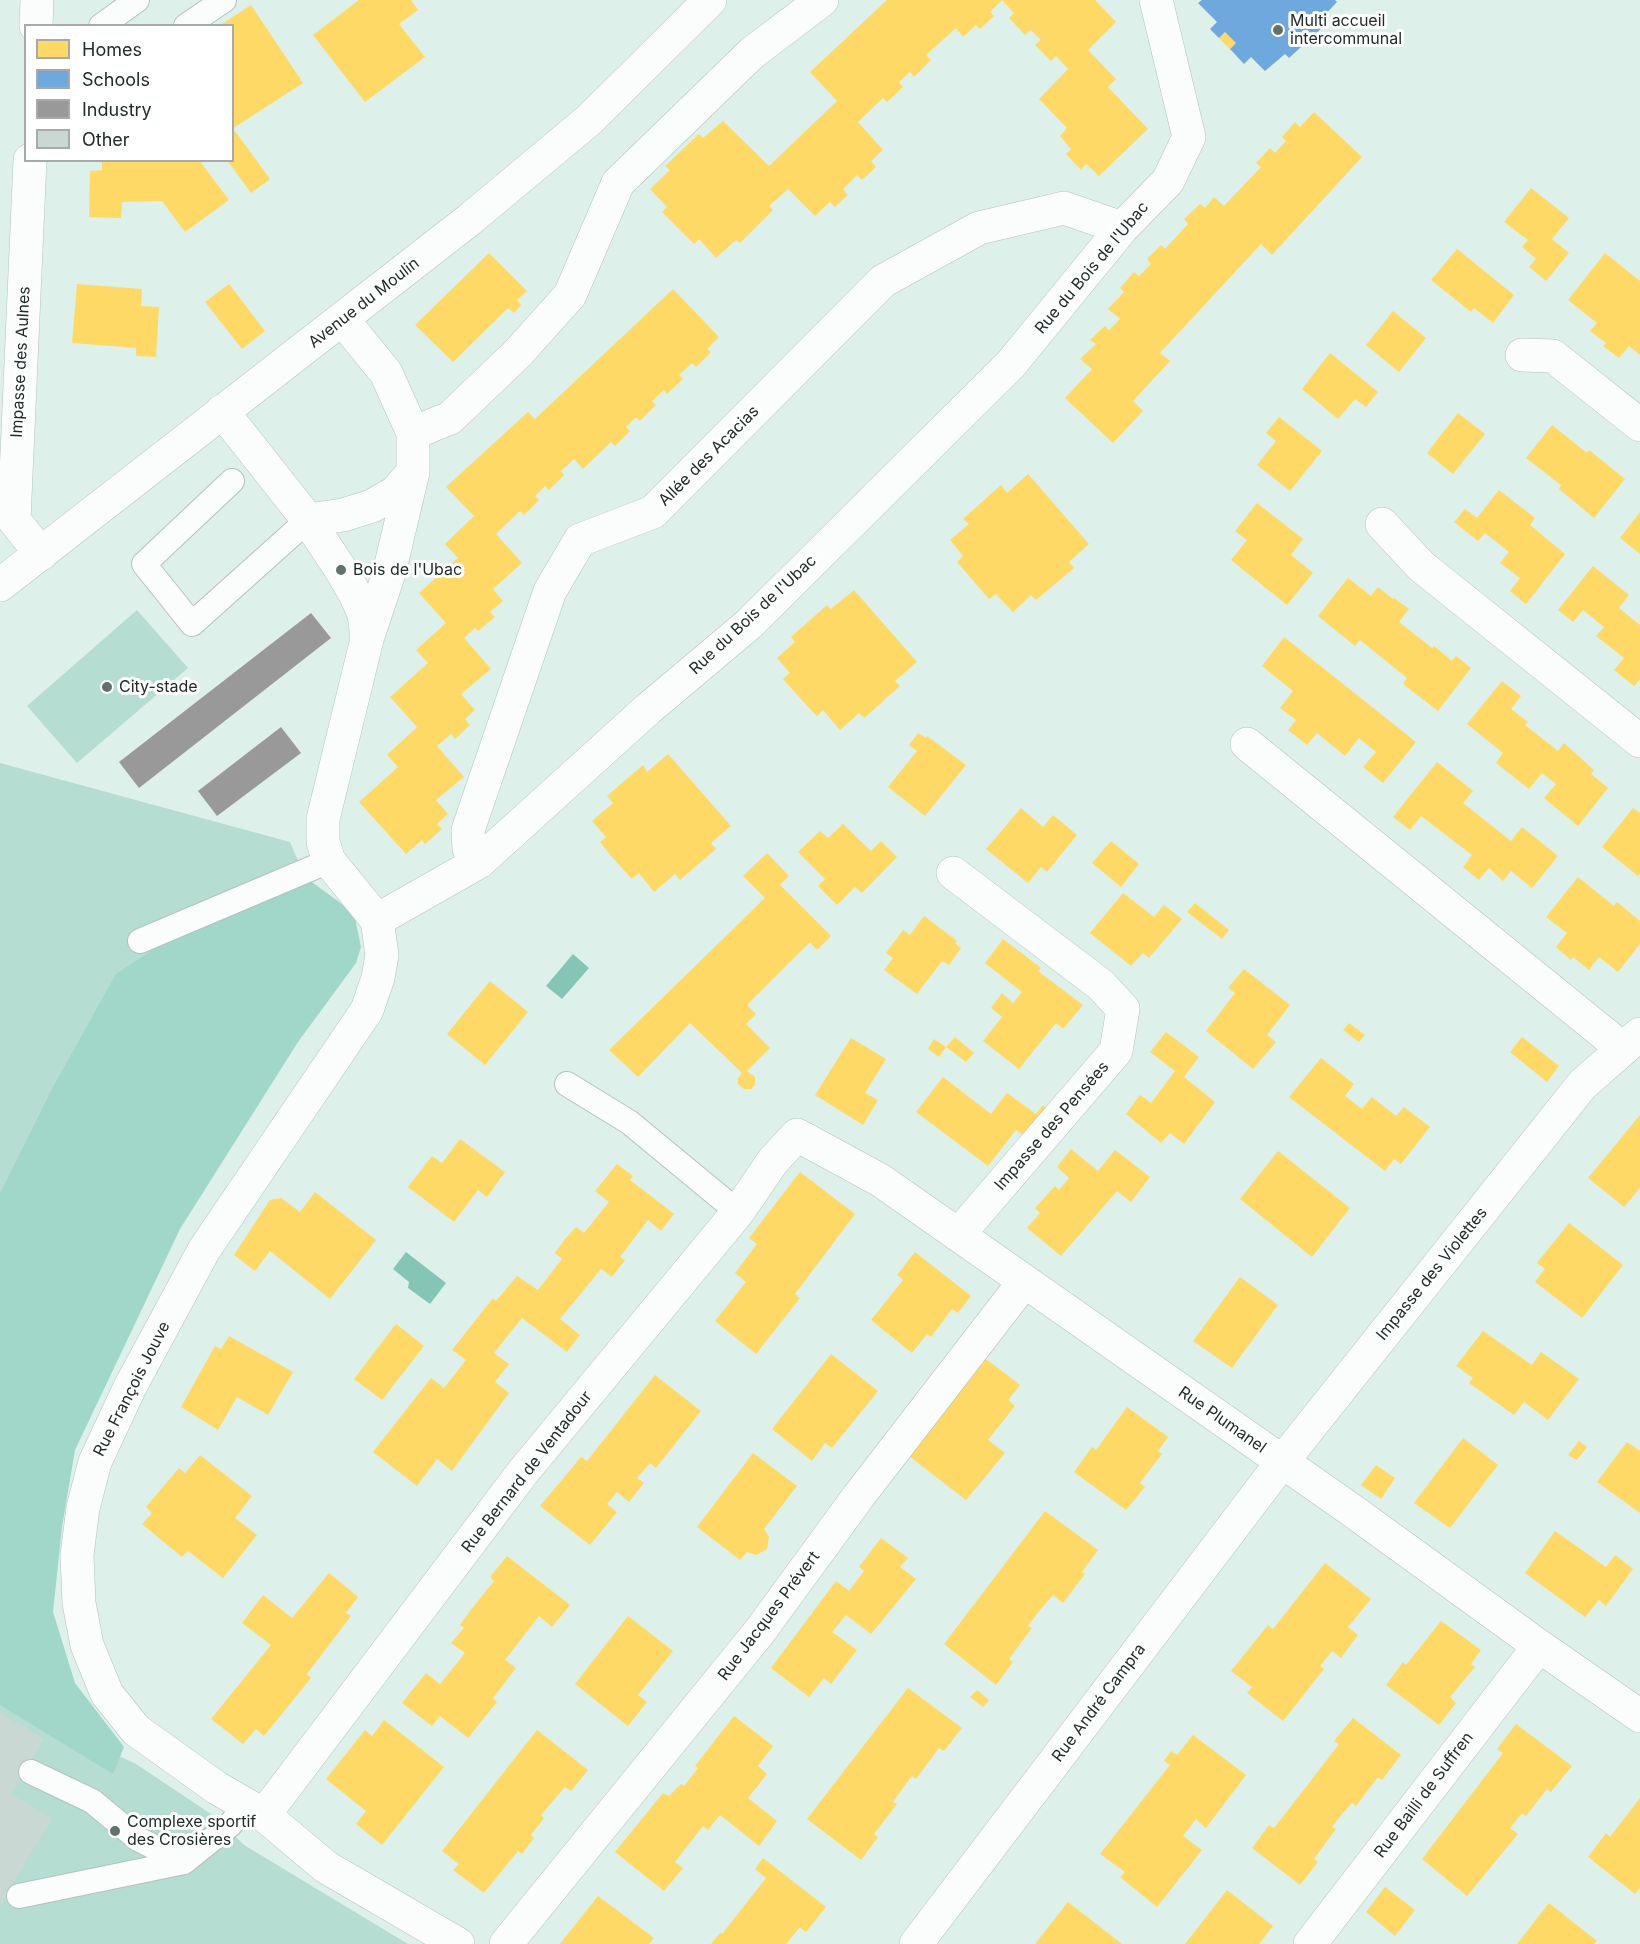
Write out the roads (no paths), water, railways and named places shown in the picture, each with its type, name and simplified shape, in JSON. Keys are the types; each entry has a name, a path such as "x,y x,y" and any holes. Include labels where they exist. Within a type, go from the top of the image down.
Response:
{"street":[{"path":"36,24 37,0"},
{"name":"Avenue du Moulin","path":"0,585 469,220 589,120 710,0"},
{"path":"413,434 450,418 518,353 570,295 618,183 752,53 822,0"},
{"name":"Rue du Bois de l'Ubac","path":"376,920 479,862 648,709 748,624 1011,364 1122,228 1168,181 1189,137 1156,0"},
{"name":"Impasse des Aulnes","path":"30,162 14,520 41,554"},
{"name":"Allée des Acacias","path":"479,862 469,849 468,830 550,591 580,540 653,512 883,281 979,228 1064,208 1122,228"},
{"path":"343,320 387,373 413,434 413,472 390,573 367,639 323,819 323,842 329,861 376,920"},
{"path":"1522,355 1552,356 1640,425"},
{"path":"222,411 308,520 355,594 364,614 367,639"},
{"path":"308,520 344,515 372,506 396,492 413,472"},
{"path":"1383,524 1421,566 1640,741"},
{"path":"1247,744 1631,1041"},
{"name":"Impasse des Pensées","path":"953,873 1101,986 1123,1009 1116,1051 958,1235"},
{"name":"Rue François Jouve","path":"376,920 382,955 378,978 367,1010 204,1250 130,1387 95,1462 83,1508 77,1555 79,1604 87,1645 107,1694 136,1731 217,1788 255,1810 326,1867 458,1944"},
{"name":"Impasse des Violettes","path":"1282,1462 1582,1086 1631,1041"},
{"name":"Rue Plumanel","path":"797,1135 880,1180 1282,1462 1539,1646 1635,1702"},
{"name":"Rue Bernard de Ventadour","path":"255,1810 524,1472 738,1212 773,1161 797,1135"},
{"name":"Rue Jacques Prévert","path":"506,1944 760,1631 858,1497 1024,1282"},
{"name":"Rue André Campra","path":"916,1944 1282,1462"},
{"name":"Rue Bailli de Suffren","path":"1310,1944 1539,1646"}],"lane":[{"path":"104,24 137,0"},
{"path":"189,24 224,0"},
{"path":"232,481 144,564 192,624 308,520"},
{"path":"140,941 329,861"},
{"path":"567,1084 629,1122 738,1212"},
{"path":"31,1772 92,1801 138,1839 184,1862"},
{"path":"19,1896 184,1862 230,1825 255,1810"}],"place":[{"name":"Multi accueil intercommunal","path":"1278,30"},
{"name":"Bois de l'Ubac","path":"341,570"},
{"name":"City-stade","path":"107,687"},
{"name":"Complexe sportif des Crosières","path":"115,1831"}]}
